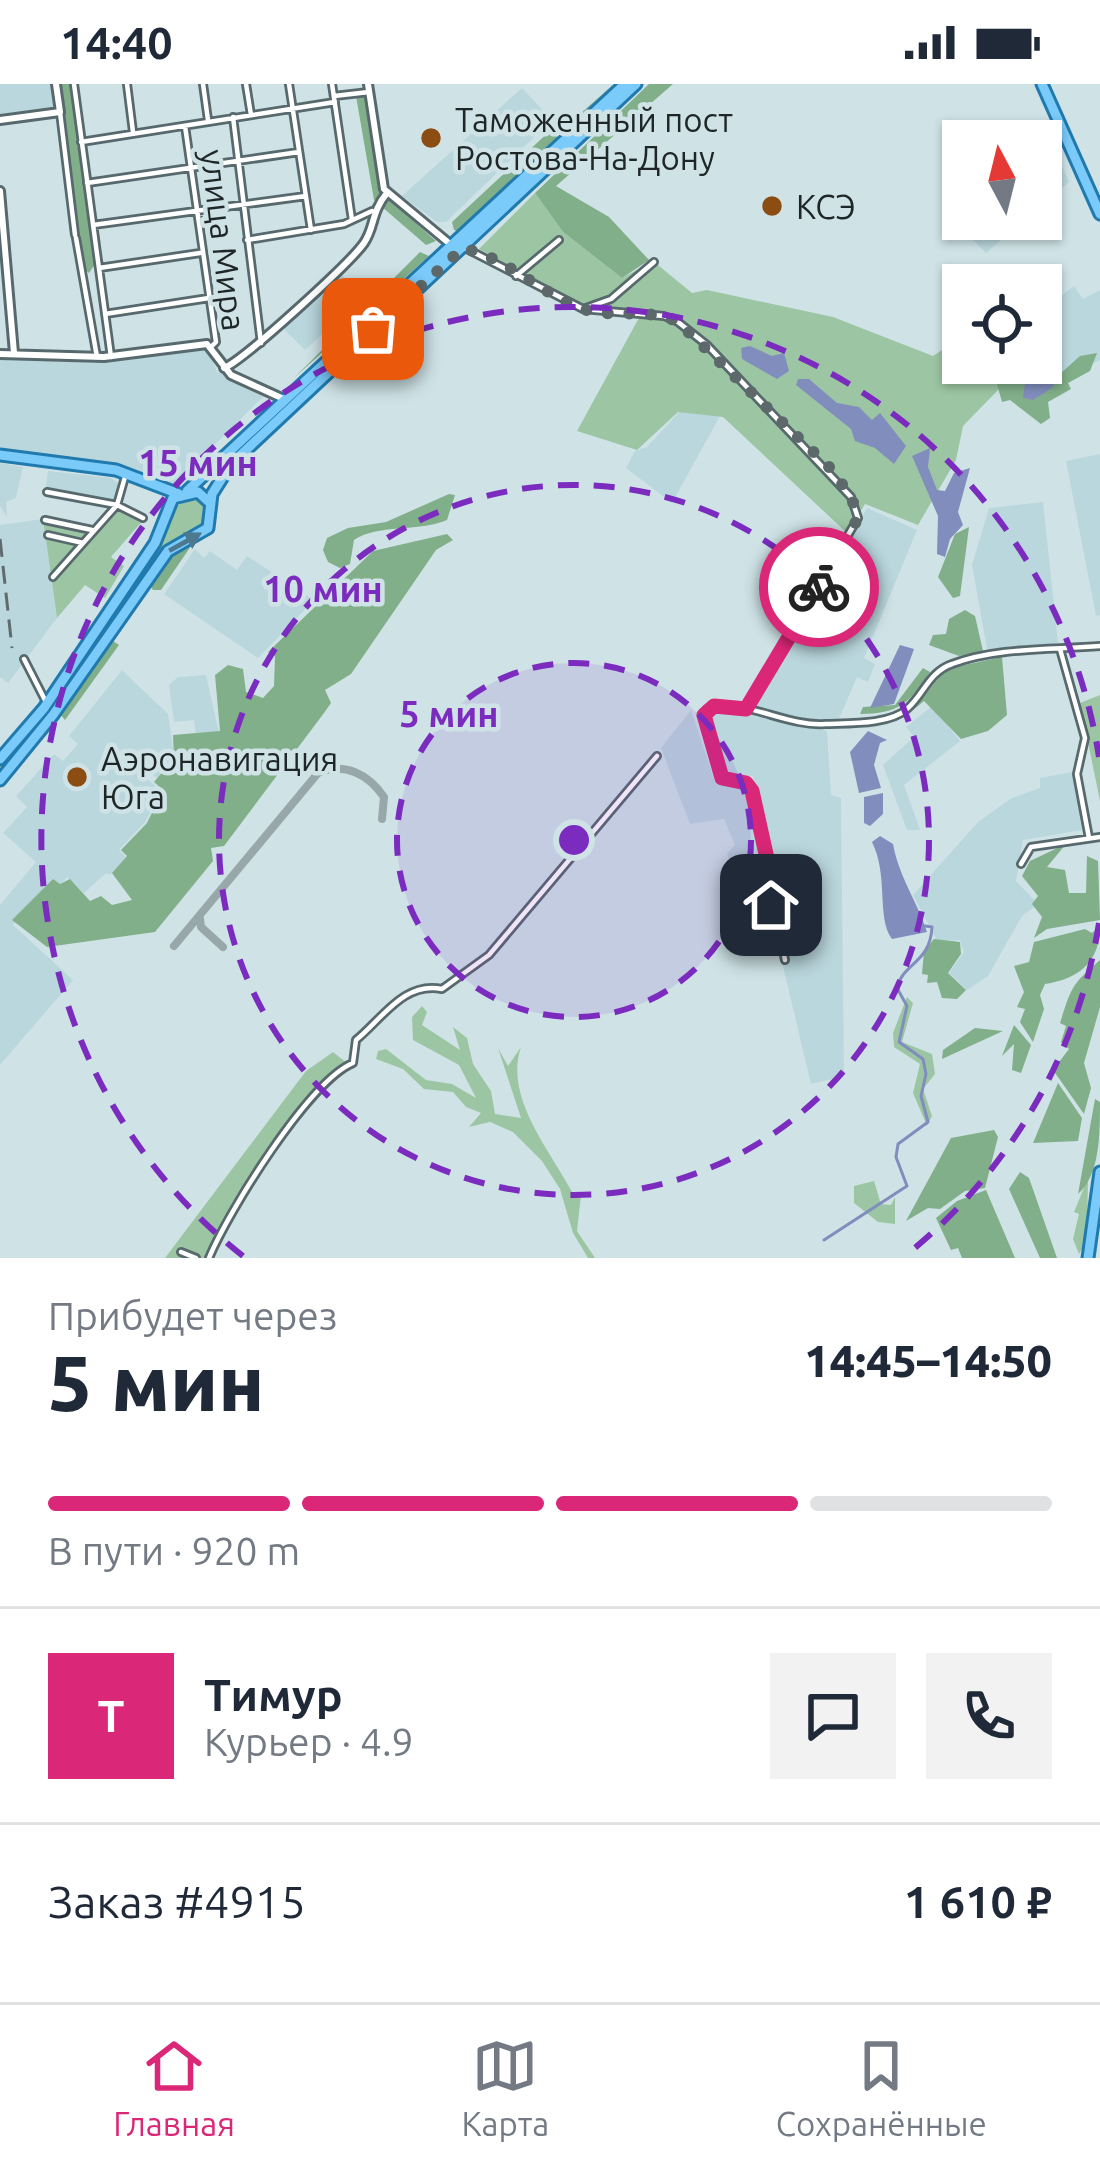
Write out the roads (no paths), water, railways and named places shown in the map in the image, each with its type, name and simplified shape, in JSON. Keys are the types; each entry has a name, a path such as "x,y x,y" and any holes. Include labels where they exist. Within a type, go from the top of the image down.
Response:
{"main road":[{"path":"0,780 168,551 208,528 214,487 231,464 625,84"},
{"path":"471,232 636,84"},
{"path":"1044,84 1100,203"},
{"path":"1044,84 1100,214"},
{"path":"0,759 66,686 102,621 163,531 167,512 183,493 455,247"},
{"path":"0,455 104,468 183,493 198,492 211,504"},
{"path":"104,468 160,496 167,512"},
{"path":"137,569 148,577"},
{"path":"102,621 112,629"},
{"path":"1091,1258 1100,1172"},
{"path":"1091,1258 1100,1206"}],"street":[{"path":"56,84 75,237 97,357"},
{"path":"74,84 111,357"},
{"path":"127,84 134,134"},
{"path":"203,84 208,121"},
{"path":"246,84 251,115"},
{"path":"290,84 311,230"},
{"path":"332,84 352,220"},
{"path":"80,142 293,108 368,88 387,194 455,247 477,250 516,276 583,309 664,316 686,328 829,467 854,503 858,518 746,709"},
{"path":"0,118 60,111"},
{"path":"233,117 261,343"},
{"name":"улица Мира","path":"185,126 216,342 212,346 224,368"},
{"path":"87,183 299,152"},
{"path":"0,191 14,353"},
{"path":"247,240 352,220 372,211 387,194"},
{"path":"93,225 306,196"},
{"path":"286,400 224,368 261,343 362,245 372,211"},
{"path":"437,233 453,237 471,232 477,250"},
{"path":"437,233 444,245 440,256"},
{"path":"516,276 559,240"},
{"path":"85,276 202,253"},
{"path":"583,309 625,290 654,262"},
{"path":"105,314 209,298"},
{"path":"0,354 111,357 212,346"},
{"path":"53,577 117,505 125,477"},
{"path":"46,492 117,505 143,518"},
{"path":"45,520 95,530"},
{"path":"48,535 84,543"},
{"path":"785,960 752,791 746,783 722,778 704,720 710,706 817,725 886,718 904,712 934,675 952,664 986,655 1100,646"},
{"path":"1060,649 1085,738 1077,774 1089,838"},
{"path":"24,659 47,704"},
{"path":"209,1258 229,1214 303,1111 353,1063 356,1040 395,1002 420,988 442,989 490,955 657,756"},
{"path":"1021,864 1030,847 1100,837"},
{"path":"181,1252 196,1258"}],"water":[{"path":"750,346 772,356 784,353 789,371 777,379 742,359 741,348"},
{"path":"798,379 809,379 837,403 859,407 872,420 880,413 906,446 894,464 875,448 855,441 851,429 796,385"},
{"path":"1025,384 1054,384 1033,400 1023,398"},
{"path":"930,448 928,467 937,490 945,491 954,473 970,468 958,512 963,525 950,539 945,557 937,554 938,516 912,456"},
{"path":"900,645 914,649 894,704 870,708"},
{"path":"868,731 887,740 880,743 874,765 881,788 859,793 850,752"},
{"path":"883,793 883,814 870,826 864,823 864,797"},
{"path":"880,836 893,844 927,932 892,939 887,930 872,842"}],"waterway":[{"path":"824,1240 907,1186 896,1157 898,1144 928,1122 921,1096 926,1074 923,1059 899,1042 907,1006 897,988 927,948 932,927 925,926"}],"railway":[{"path":"0,539 12,648"}],"place":[{"name":"Таможенный пост Ростова-На-Дону","path":"431,138"},
{"name":"КСЭ","path":"772,206"},
{"name":"Аэронавигация Юга","path":"77,777"}]}
